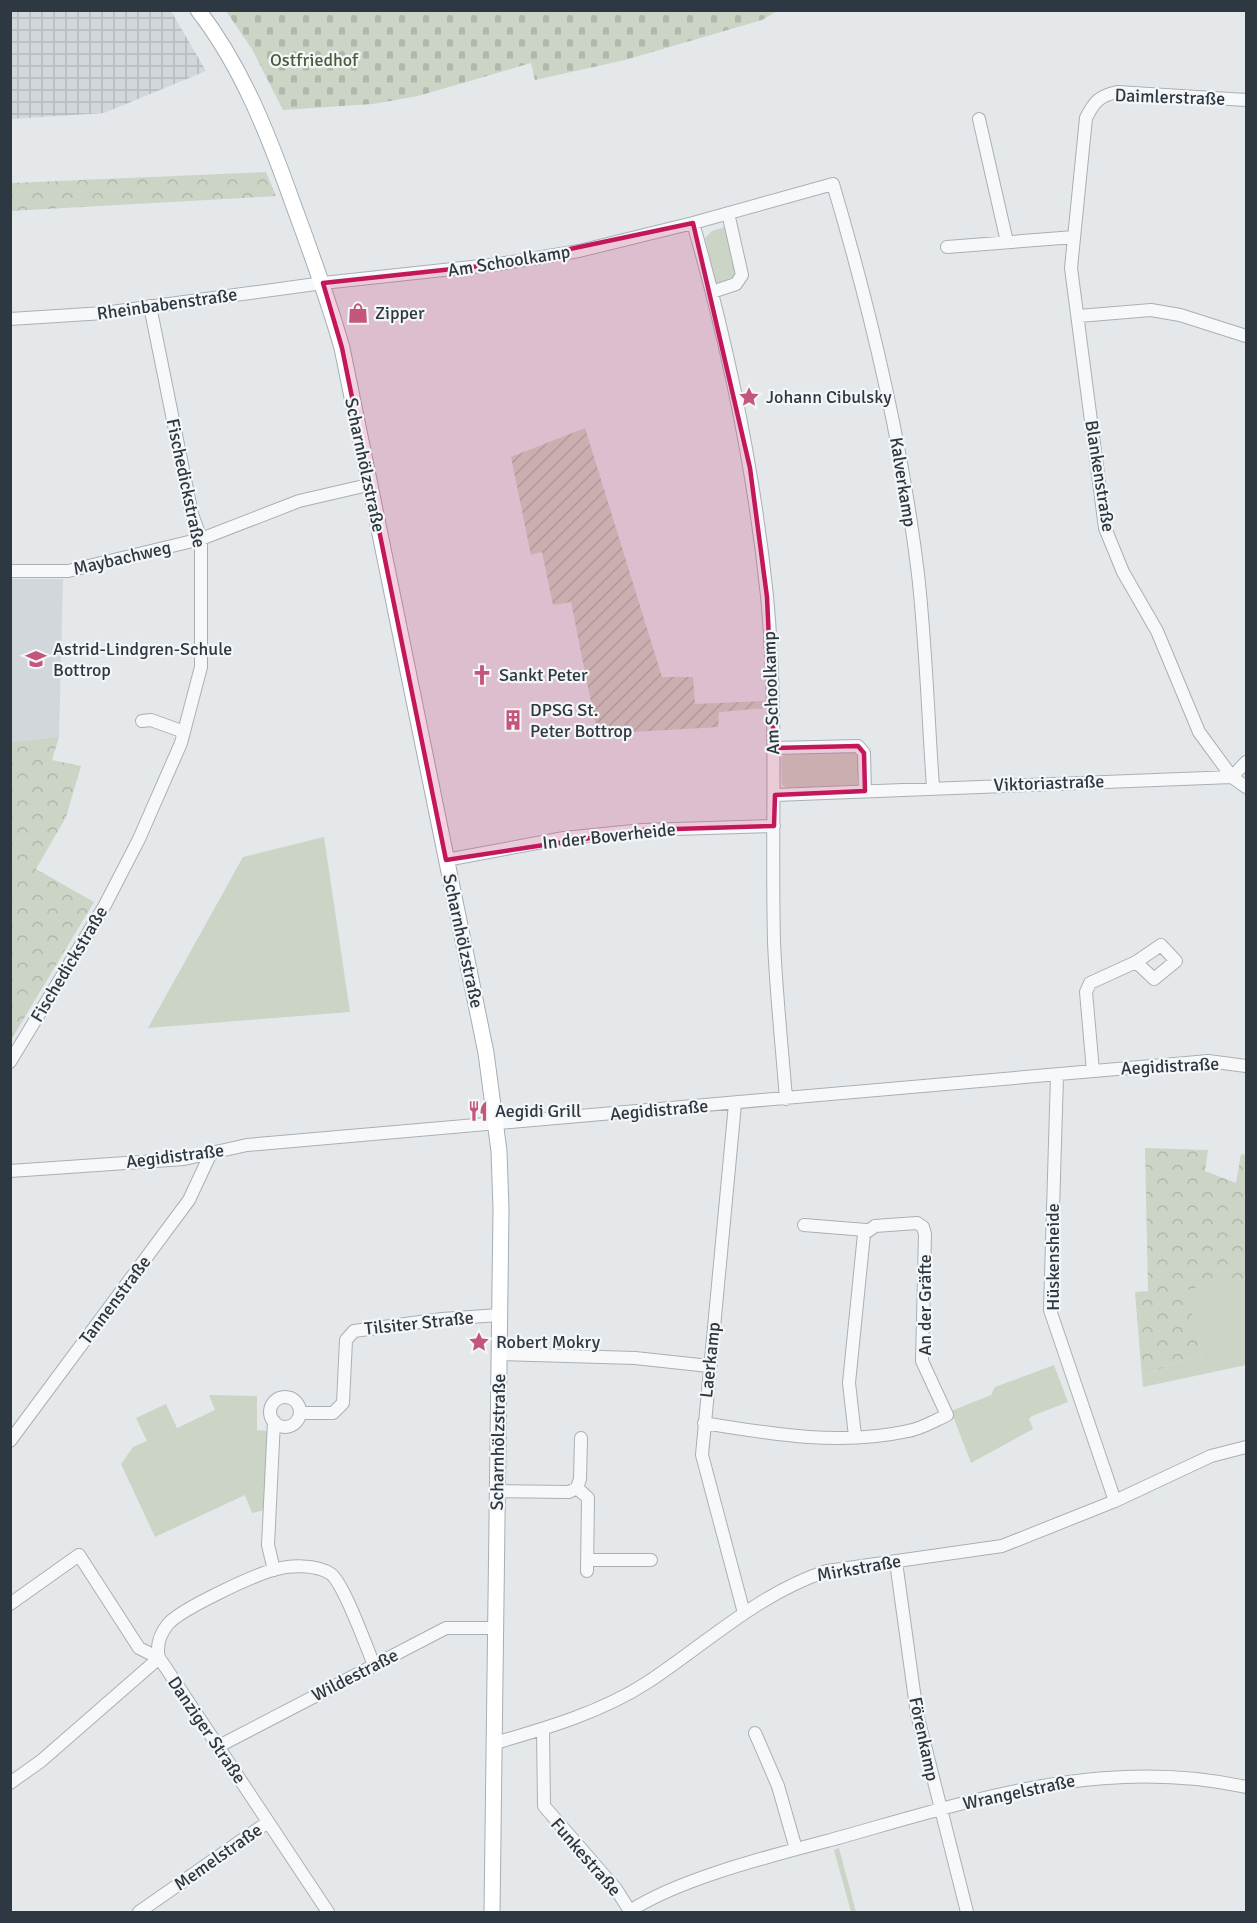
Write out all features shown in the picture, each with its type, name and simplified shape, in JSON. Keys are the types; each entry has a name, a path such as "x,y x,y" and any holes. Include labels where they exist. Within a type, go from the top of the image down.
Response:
{"main road":[{"name":"Scharnhölzstraße","path":"198,10 238,70 270,143 323,283 342,348 368,485 486,1053 496,1124 501,1209 492,1912"}],"street":[{"name":"Daimlerstraße","path":"1095,100 1103,95 1117,92 1246,100"},
{"name":"Blankenstraße","path":"1095,100 1086,118 1071,268 1105,528 1123,572 1157,632 1199,732 1232,777 1246,787"},
{"path":"979,119 1007,242"},
{"name":"Am Schoolkamp","path":"323,283 499,264 579,251 693,223 833,184"},
{"name":"Kalverkamp","path":"833,184 853,252 897,438 918,575 933,788"},
{"path":"712,292 736,284 742,274 728,213"},
{"name":"Am Schoolkamp","path":"693,223 712,292 750,468 767,597 775,795 774,941 786,1099"},
{"path":"947,247 1074,237"},
{"name":"Rheinbabenstraße","path":"10,319 93,314 323,283"},
{"name":"Fischedickstraße","path":"10,1062 105,905 139,839 184,732 201,667 201,539 192,514 150,306"},
{"path":"1079,316 1151,310 1180,315 1246,336"},
{"name":"Maybachweg","path":"10,571 68,571 201,539 299,501 368,485"},
{"path":"142,721 151,720 184,732"},
{"path":"774,748 858,746 864,753 865,791"},
{"path":"1232,777 1246,762"},
{"name":"Viktoriastraße","path":"775,795 1232,777"},
{"name":"In der Boverheide","path":"446,860 564,838 643,830 774,826"},
{"path":"1093,1071 1087,986 1094,980 1136,962"},
{"name":"Aegidistraße","path":"10,1171 183,1159 210,1155 247,1145 1058,1076 1208,1061 1246,1066"},
{"name":"Hüskensheide","path":"1058,1076 1050,1310 1114,1501"},
{"name":"Laerkamp","path":"735,1104 702,1455 744,1613"},
{"name":"Tannenstraße","path":"10,1441 189,1200 210,1155"},
{"name":"An der Gräfte","path":"704,1423 816,1439 909,1431 946,1415 922,1360 925,1234 923,1227 913,1222 875,1226 866,1230 804,1225"},
{"path":"855,1436 849,1383 866,1230"},
{"name":"Tilsiter Straße","path":"274,1421 284,1427 290,1426 299,1419 300,1413 333,1413 343,1403 346,1340 354,1331 432,1320 499,1315"},
{"path":"499,1354 634,1358 709,1366"},
{"path":"274,1570 268,1545 274,1421 272,1405 281,1398 292,1398 297,1402 300,1413"},
{"path":"498,1491 569,1492 577,1488 580,1479 581,1438"},
{"name":"Mirkstraße","path":"495,1743 543,1729 613,1702 638,1688 744,1613 805,1578 827,1571 1002,1546 1114,1501 1211,1456 1246,1447"},
{"path":"577,1488 588,1498 587,1565 651,1560"},
{"name":"Danziger Straße","path":"10,1604 79,1555 140,1648 159,1658 328,1912"},
{"name":"Förenkamp","path":"896,1562 917,1714 968,1912"},
{"path":"10,1783 72,1735 159,1658 160,1638 173,1619 274,1570 322,1569 337,1580 374,1665"},
{"name":"Wildestraße","path":"219,1746 446,1628 497,1628"},
{"name":"Funkestraße","path":"543,1729 544,1806 616,1889 630,1912"},
{"path":"755,1733 778,1786 796,1849"},
{"name":"Wrangelstraße","path":"630,1912 676,1888 796,1849 1054,1782 1133,1775 1197,1778 1246,1787"},
{"name":"Memelstraße","path":"139,1912 268,1822"}],"highlighted area":[{"path":"693,223 750,468 767,597 774,748 858,746 864,753 865,791 775,795 774,826 643,830 446,860 342,348 323,283 499,264"}],"shaded area":[{"path":"11,10 171,11 206,71 104,113 11,119"},
{"name":"Astrid-Lindgren-Schule Bottrop","path":"11,579 63,579 59,737 11,742"}],"green space":[{"name":"Ostfriedhof","path":"226,11 777,11 762,20 625,60 535,80 531,63 418,96 373,104 283,110 252,49"},
{"path":"266,172 276,196 11,211 11,183"},
{"path":"725,227 737,272 733,280 718,284 715,281 705,238 712,231"},
{"path":"585,428 662,677 693,677 695,704 766,701 766,708 719,712 718,727 633,732 598,737 571,602 553,605 542,552 531,555 511,457"},
{"path":"59,737 52,760 81,766 66,817 36,869 94,902 11,1040 11,742"},
{"path":"852,750 859,754 857,785 787,788 782,785 781,758 785,754"},
{"path":"324,837 350,1012 148,1028 243,857"},
{"path":"1145,1148 1208,1150 1205,1171 1236,1183 1241,1154 1246,1155 1246,1278 1186,1290 1202,1356 1171,1364 1142,1377 1135,1292 1148,1291"},
{"path":"1246,1278 1246,1365 1143,1387 1142,1377 1171,1364 1202,1356 1185,1290"},
{"path":"1054,1365 1068,1402 1032,1416 1029,1419 1033,1429 971,1463 951,1411 991,1395 995,1387"},
{"path":"209,1395 257,1396 257,1430 267,1431 266,1510 252,1513 245,1495 155,1537 121,1464 133,1447 147,1441 136,1418 166,1404 177,1428 215,1410"},
{"path":"839,1848 856,1912 851,1912 834,1850"}],"place":[{"name":"Zipper","path":"358,313"},
{"name":"Johann Cibulsky","path":"749,397"},
{"name":"Astrid-Lindgren-Schule Bottrop","path":"36,659"},
{"name":"Sankt Peter","path":"482,675"},
{"name":"DPSG St. Peter Bottrop","path":"513,720"},
{"name":"Aegidi Grill","path":"478,1111"},
{"name":"Robert Mokry","path":"479,1342"}]}
